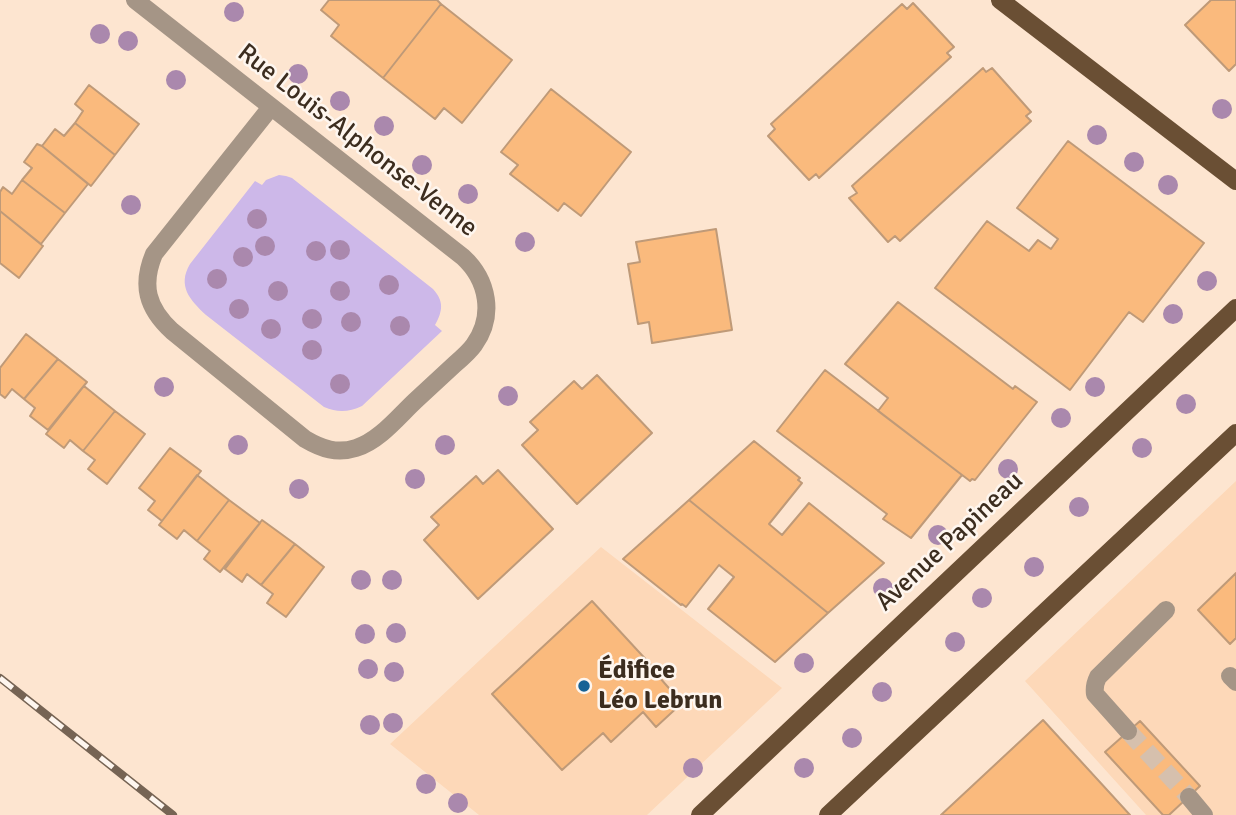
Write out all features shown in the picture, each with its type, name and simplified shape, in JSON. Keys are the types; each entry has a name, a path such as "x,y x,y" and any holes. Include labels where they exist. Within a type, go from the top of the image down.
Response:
{"main road":[{"path":"1000,0 1236,181"},
{"name":"Avenue Papineau","path":"700,815 1236,308"},
{"path":"828,815 1236,433"}],"street":[{"name":"Rue Louis-Alphonse-Venne","path":"135,0 472,265 484,287 487,311 480,335 468,352 368,443 358,447 336,451 325,449 305,439 160,321 150,300 147,277 154,254 271,107"},
{"path":"1128,731 1095,694 1095,682 1166,610"},
{"path":"1189,797 1205,815"}],"shaded area":[{"path":"279,175 292,178 433,289 441,302 440,315 435,325 442,331 362,406 353,410 339,411 324,407 206,315 190,298 185,286 186,272 190,264 255,181 262,185 266,180"},
{"path":"1236,481 1236,815 1146,815 1025,681"},
{"path":"601,547 782,688 647,815 479,815 390,744"}],"building":[{"path":"329,0 437,0 441,4 383,78 331,36 339,25 321,10"},
{"path":"1211,0 1236,0 1236,64 1229,71 1185,25"},
{"path":"913,3 954,47 947,53 951,57 819,178 816,174 809,180 768,136 775,129 771,124 902,4 907,9"},
{"path":"441,4 512,60 462,123 444,108 435,119 383,78"},
{"path":"983,68 986,72 992,68 1031,112 1026,116 1031,121 900,241 895,236 888,242 849,198 857,193 852,186"},
{"path":"89,85 139,124 115,155 75,123 83,111 75,104"},
{"path":"551,89 631,152 581,216 564,203 558,211 510,174 518,165 501,152"},
{"path":"75,123 115,155 91,186 42,146 55,129 64,136"},
{"path":"1068,141 1204,243 1143,322 1129,312 1070,390 935,288 987,221 1029,251 1038,240 1051,249 1058,239 1017,208"},
{"path":"37,144 88,184 65,213 22,180 32,168 24,162"},
{"path":"22,180 65,213 41,244 0,211 0,192 3,187 12,194"},
{"path":"0,211 43,246 19,278 0,263"},
{"path":"716,229 732,330 652,343 649,322 638,324 628,264 640,262 636,242"},
{"path":"898,302 1013,389 1015,386 1037,402 975,480 970,481 878,411 888,398 845,364"},
{"path":"26,334 58,359 24,399 12,389 5,398 0,394 0,368"},
{"path":"58,359 87,382 48,430 30,416 35,408 24,399"},
{"path":"825,370 962,475 911,538 883,519 887,514 777,431"},
{"path":"597,375 652,433 577,504 522,445 538,430 530,422 574,381 582,389"},
{"path":"84,386 115,411 83,451 70,440 64,448 46,434"},
{"path":"115,411 145,434 107,484 88,469 95,460 83,451"},
{"path":"754,441 800,478 798,480 802,483 769,524 782,535 809,503 884,563 828,613 689,500"},
{"path":"170,448 201,471 162,521 148,510 155,501 139,488"},
{"path":"498,470 553,529 478,599 424,540 439,525 431,517 476,476 483,484"},
{"path":"197,475 229,500 197,541 184,530 177,539 159,525"},
{"path":"229,500 260,523 220,572 204,559 210,551 197,541"},
{"path":"689,500 828,613 775,662 708,609 734,577 719,565 686,607 623,559"},
{"path":"262,520 295,544 261,585 247,574 242,582 225,569"},
{"path":"295,544 324,567 286,617 267,603 273,594 261,585"},
{"path":"1236,573 1236,638 1230,644 1198,610"},
{"name":"Édifice Léo Lebrun","path":"592,601 662,677 660,678 682,703 656,727 643,712 611,742 603,733 562,770 492,694"},
{"path":"1043,720 1130,815 941,815"},
{"path":"1140,721 1200,786 1169,815 1163,815 1105,752"}],"tunnel":[{"path":"1128,731 1189,797"}],"railway":[{"path":"0,678 173,815"}],"place":[{"name":"Édifice Léo Lebrun","path":"584,686"}]}
